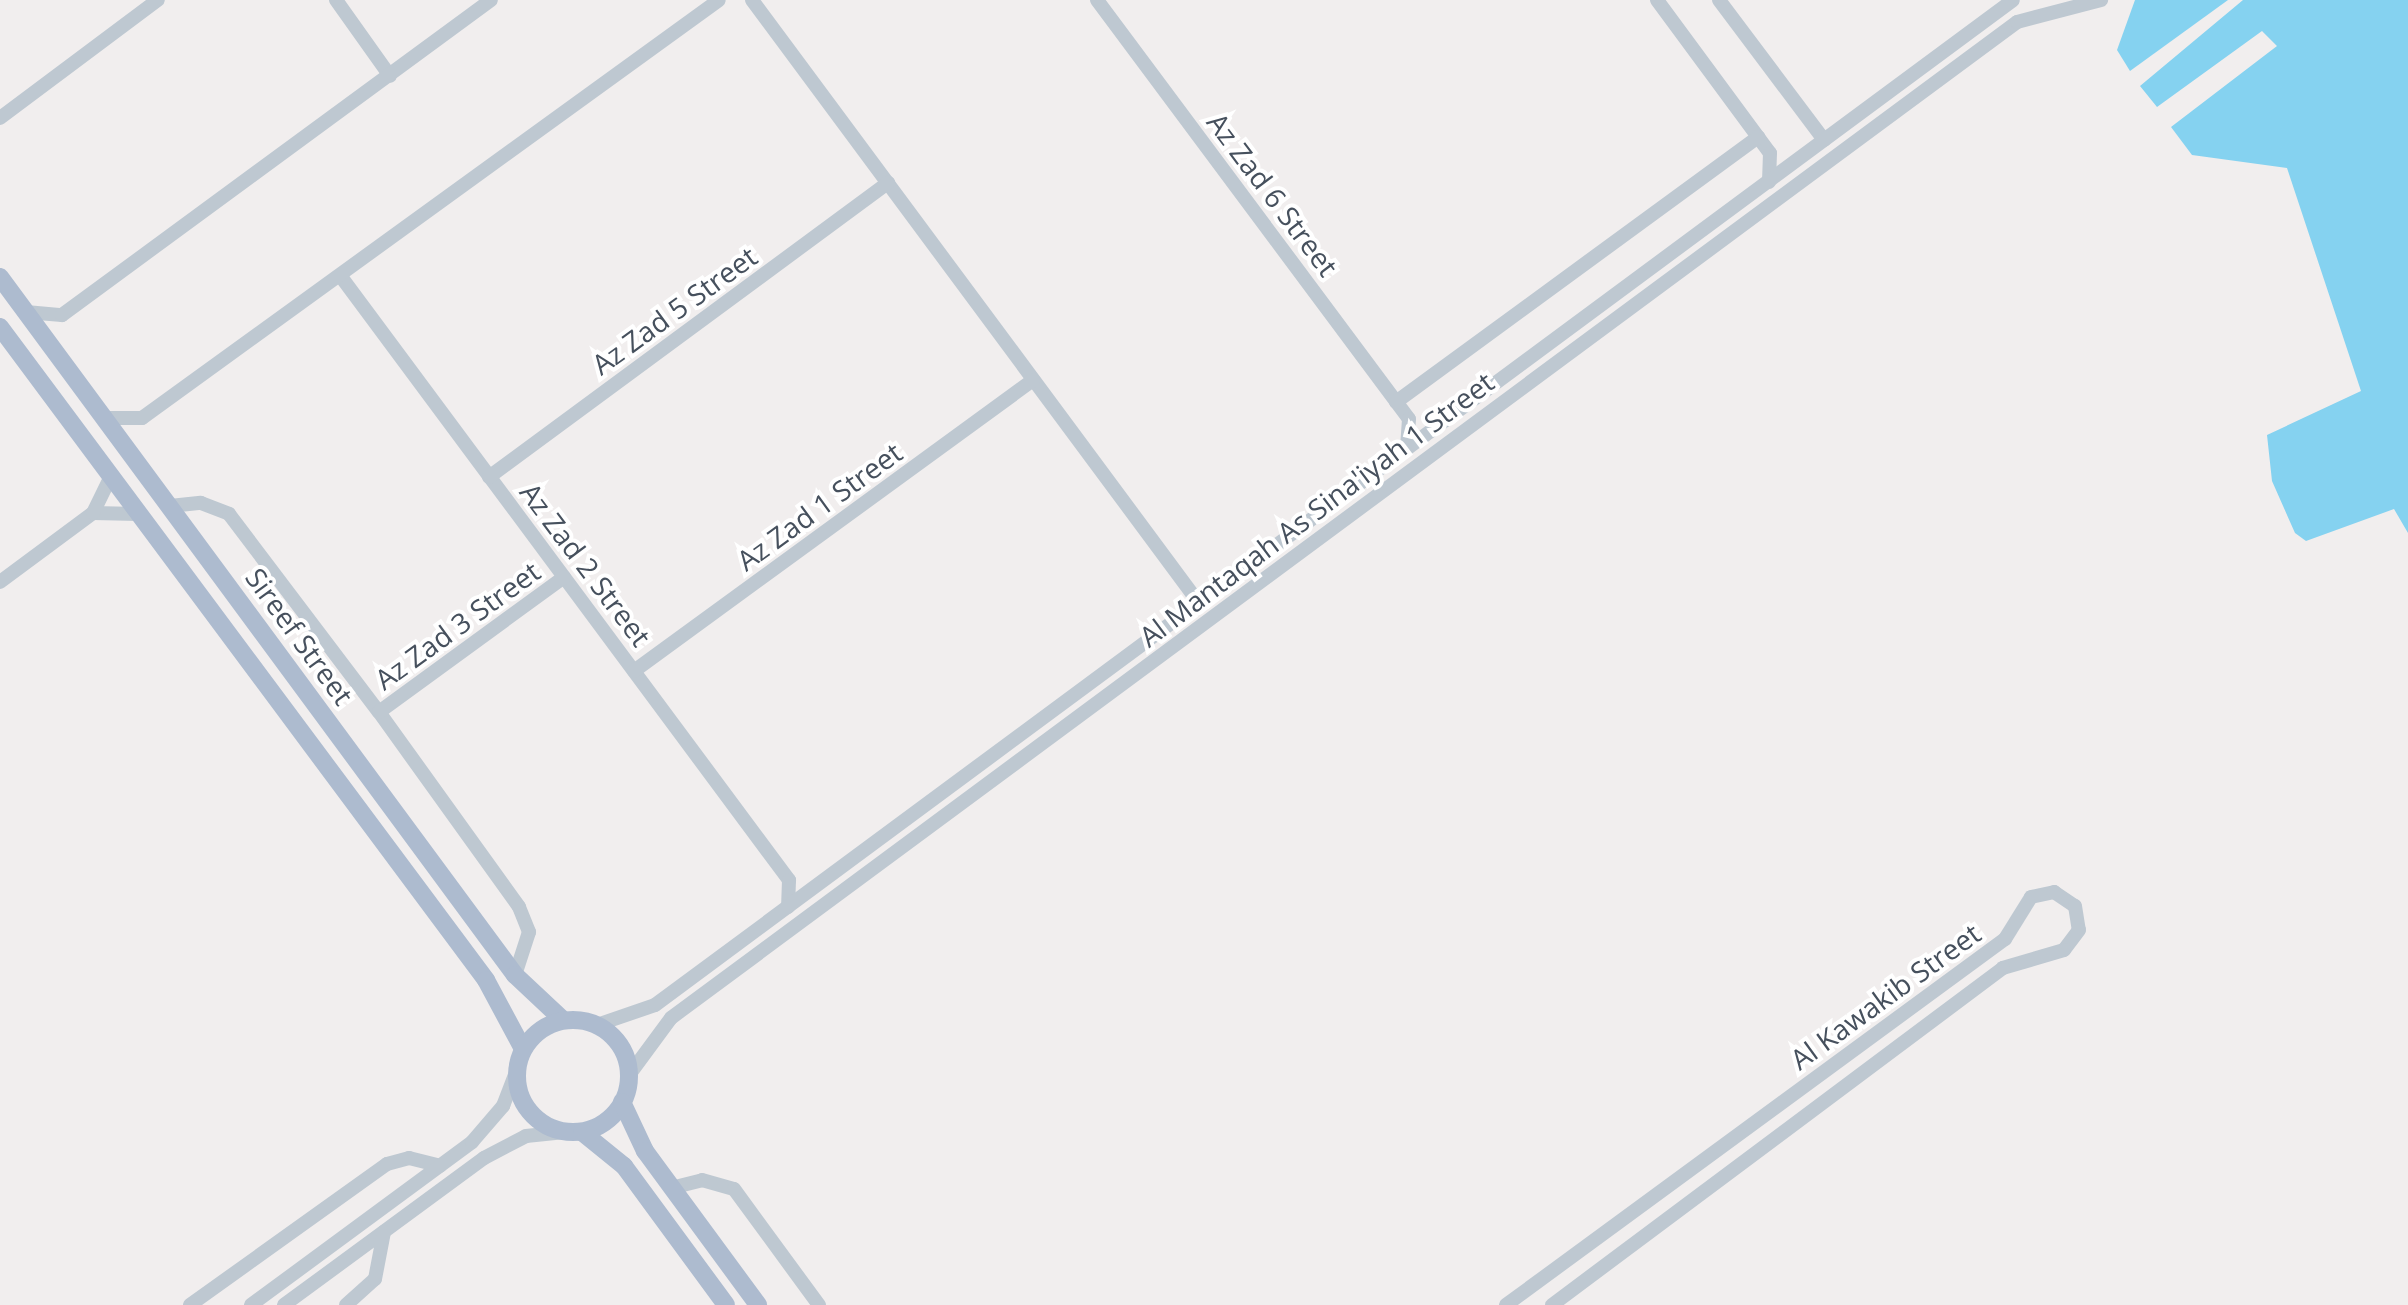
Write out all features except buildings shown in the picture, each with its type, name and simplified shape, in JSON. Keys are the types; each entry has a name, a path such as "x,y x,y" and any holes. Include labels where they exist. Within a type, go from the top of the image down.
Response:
{"main road":[{"name":"Sireef Street","path":"0,277 514,975 563,1020"},
{"name":"Sireef Street","path":"3,334 486,980 523,1049"},
{"path":"574,1132 622,1102 629,1075 620,1046 597,1025 563,1020 523,1049 517,1068 534,1117 574,1132 624,1166 726,1305"},
{"path":"622,1102 671,1188 758,1305"}],"street":[{"path":"0,118 158,0"},
{"path":"336,0 390,76"},
{"path":"26,312 62,315 491,0"},
{"path":"105,418 142,418 342,278 720,0"},
{"path":"752,0 1199,603"},
{"name":"Az Zad 6 Street","path":"1096,0 1408,419"},
{"path":"1658,0 1770,153 1800,158"},
{"path":"1719,0 1824,140"},
{"name":"Al Mantaqah As Sina'iyah 1 Street","path":"597,1025 646,1010 2012,0"},
{"name":"Al Mantaqah As Sina'iyah 1 Street","path":"629,1075 670,1018 2017,22 2048,4 2079,12 2101,0"},
{"path":"1396,402 1758,138"},
{"path":"1768,182 1770,153"},
{"name":"Az Zad 5 Street","path":"490,477 888,183"},
{"name":"Az Zad 2 Street","path":"342,278 789,880"},
{"path":"56,353 62,315"},
{"name":"Az Zad 1 Street","path":"634,671 1033,380"},
{"path":"134,457 142,418"},
{"path":"1407,449 1408,419 1446,420"},
{"path":"0,582 93,513 110,478"},
{"path":"170,506 201,503 230,514 380,712 519,906 529,932 514,975"},
{"path":"93,513 138,514"},
{"name":"Az Zad 3 Street","path":"380,712 564,577"},
{"path":"788,907 789,880 824,880"},
{"name":"Al Kawakib Street","path":"1506,1305 2005,938 2030,897 2054,892 2074,906 2078,930 2064,950 2003,968 1552,1305"},
{"path":"251,1305 492,1123 517,1068"},
{"path":"284,1305 508,1143 574,1132"},
{"path":"190,1305 387,1164 409,1158 440,1166"},
{"path":"671,1188 702,1180 734,1190 819,1305"},
{"path":"346,1305 375,1279 384,1232"}],"water":[{"path":"2135,0 2228,0 2130,71 2117,50"},
{"path":"2243,0 2408,0 2408,533 2394,509 2306,541 2295,533 2272,481 2267,435 2361,391 2287,168 2192,155 2171,127 2277,46 2262,31 2157,107 2140,86"}]}
